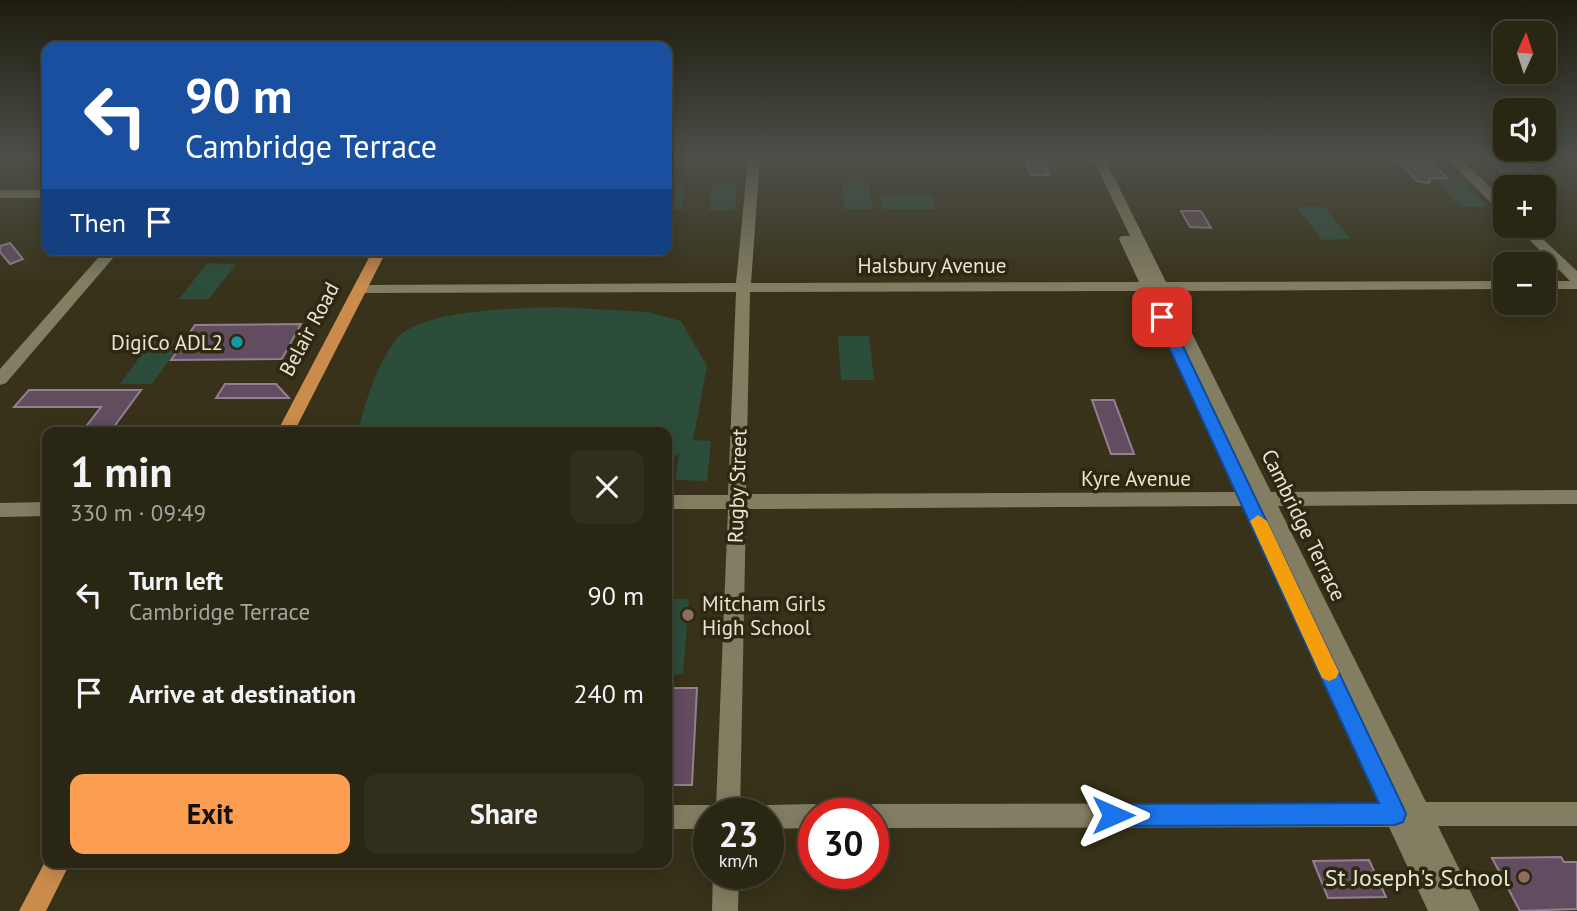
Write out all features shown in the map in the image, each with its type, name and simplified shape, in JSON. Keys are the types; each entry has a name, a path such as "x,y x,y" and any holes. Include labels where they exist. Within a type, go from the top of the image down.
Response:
{"main road":[{"name":"Belair Road","path":"288,427 377,256"},
{"path":"32,911 55,868"}],"street":[{"name":"Rugby Street","path":"728,798 743,286 750,202"},
{"name":"Cambridge Terrace","path":"1114,202 1353,701 1420,814 1467,911"},
{"path":"1534,238 1577,279"},
{"path":"0,379 108,256"},
{"name":"Halsbury Avenue","path":"360,289 1493,285"},
{"path":"1556,285 1577,285"},
{"name":"Kyre Avenue","path":"672,502 1258,501 1577,497"},
{"path":"0,510 42,509"},
{"name":"Cambridge Terrace","path":"1353,701 1395,814 1441,911"},
{"path":"889,816 1577,814"},
{"path":"672,817 693,817"},
{"path":"725,911 726,889"}],"green space":[{"path":"672,202 683,202 682,210 672,210"},
{"path":"710,202 736,202 735,210 709,210"},
{"path":"843,202 871,202 872,209 844,209"},
{"path":"881,202 934,202 936,209 882,209"},
{"path":"1455,202 1483,202 1488,207 1460,207"},
{"path":"1297,207 1325,207 1350,239 1322,240"},
{"path":"207,263 236,264 209,299 179,299"},
{"path":"556,307 648,312 681,321 707,366 693,440 711,441 707,481 675,480 679,453 672,459 672,427 359,427 382,362 395,341 407,330 446,316"},
{"path":"838,336 869,336 874,380 841,380"},
{"path":"152,341 183,341 152,384 120,384"},
{"path":"672,599 689,599 683,674 672,675"}],"building":[{"path":"1181,211 1201,211 1211,228 1190,227"},
{"path":"10,243 23,259 10,264 0,252 0,246"},
{"name":"DigiCo ADL2","path":"301,324 282,359 171,360 195,325"},
{"path":"225,384 276,384 289,398 216,398"},
{"path":"29,390 141,390 114,427 86,427 101,407 14,407"},
{"path":"1092,400 1114,400 1134,454 1111,454"},
{"path":"672,688 697,688 692,785 672,785"},
{"path":"1561,857 1564,862 1577,862 1577,909 1520,911 1492,858"},
{"path":"1369,860 1386,897 1328,898 1313,861"}],"slow traffic":[{"path":"1258,521 1329,672"}],"place":[{"name":"DigiCo ADL2","path":"237,342"},
{"name":"Mitcham Girls High School","path":"688,615"},
{"name":"St Joseph's School","path":"1524,877"}],"route":[{"path":"1113,815 1395,814 1162,317"}]}
